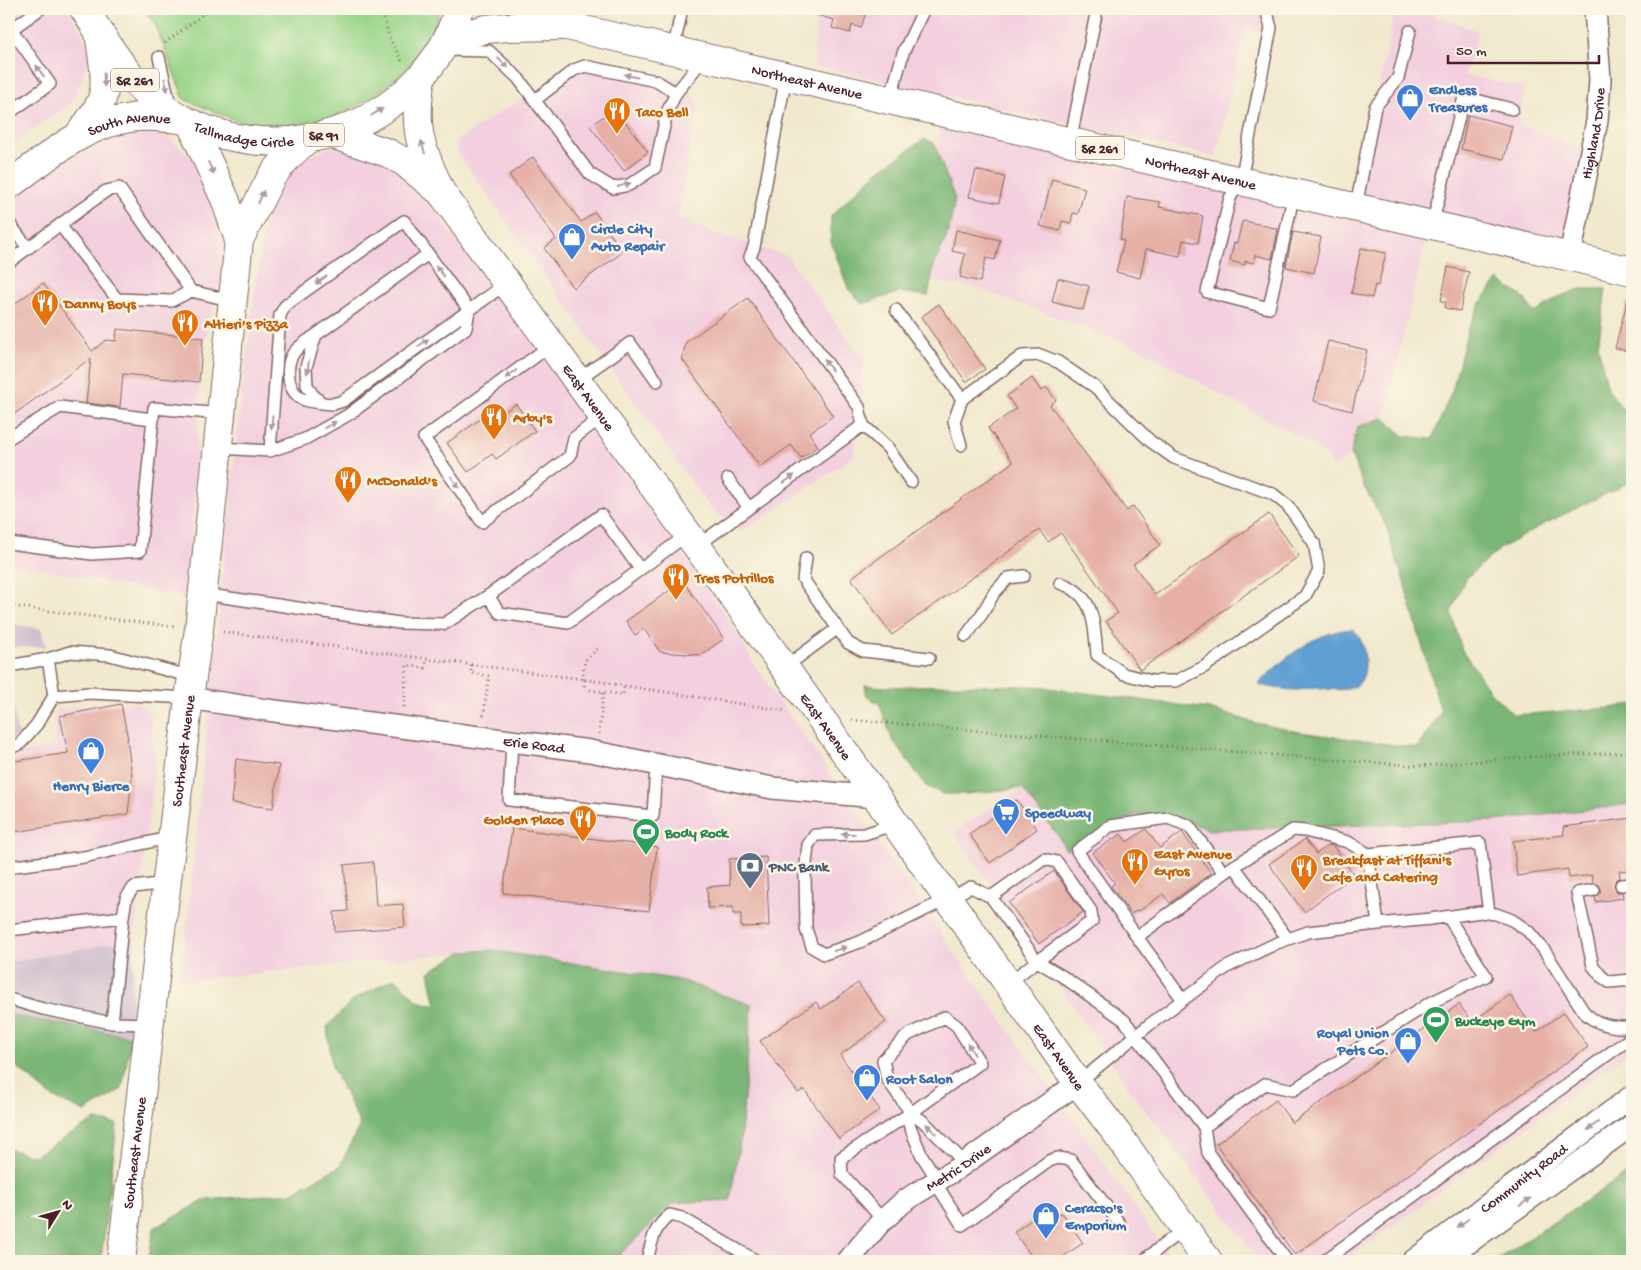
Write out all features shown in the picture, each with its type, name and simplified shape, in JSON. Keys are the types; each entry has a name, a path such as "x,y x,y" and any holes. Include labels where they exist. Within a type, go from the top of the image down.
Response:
{"main road":[{"name":"Tallmadge Circle","path":"84,9 141,87 160,105 181,119 213,132 253,142 289,142 319,136 345,129 370,117 391,103 418,80 444,44 459,9"},
{"name":"Northeast Avenue","path":"529,9 567,26 1632,271"},
{"name":"Northeast Avenue","path":"444,44 493,28 567,26"},
{"name":"South Avenue","path":"79,136 98,108 103,95 104,80 99,31"},
{"name":"East Avenue","path":"418,80 419,133 441,192 1208,1261"},
{"name":"South Avenue","path":"9,183 79,136 104,125 132,118 181,119"},
{"name":"Southeast Avenue","path":"181,119 225,199 239,240"},
{"name":"East Avenue","path":"319,136 396,158 404,162 441,192"},
{"name":"Southeast Avenue","path":"120,1261 203,594 239,240 272,176 287,158 319,136"}],"street":[{"name":"Highland Drive","path":"1570,256 1597,121 1600,80 1594,9"},
{"name":"Erie Road","path":"190,687 267,710 597,753 772,788 876,797"},
{"name":"Metric Drive","path":"848,1261 883,1220 915,1194 965,1163 1078,1082"},
{"name":"Community Road","path":"1413,1261 1632,1096"},
{"name":"Community Road","path":"1443,1261 1632,1125"}],"lane":[{"path":"9,113 50,84 10,30 40,9"},
{"path":"673,51 682,9"},
{"path":"890,100 903,53 924,9"},
{"path":"1070,142 1097,9"},
{"path":"1266,9 1271,28 1241,180 1230,198 1207,292 1269,308 1294,193"},
{"path":"1356,207 1375,107 1398,78 1410,31"},
{"path":"444,44 490,51 518,78 590,174 613,188 629,185 655,168 667,112 676,93 704,58"},
{"path":"159,57 181,119"},
{"path":"535,100 574,70 585,66 656,81 676,93"},
{"path":"786,76 754,247 750,256 859,407 863,425 888,448 911,482"},
{"path":"1432,225 1464,98 1512,108"},
{"path":"9,262 106,191 119,188 192,291"},
{"path":"218,448 270,451 305,439 348,415 466,328 469,310 404,222 285,306 280,315 270,451"},
{"path":"9,223 28,248"},
{"path":"60,225 117,299 171,301 192,291 233,301"},
{"path":"428,254 295,351 288,369 292,389 297,396 304,400 322,403 333,404 343,401 507,284"},
{"path":"896,310 962,399"},
{"path":"316,335 306,367 307,385 312,394 322,403"},
{"path":"577,380 630,343 658,381"},
{"path":"551,345 424,438 482,522 570,456 574,438 603,416"},
{"path":"961,445 954,421 962,399 1022,356 1040,355 1058,362 1095,387 1150,441 1174,458 1273,494 1288,506 1314,542 1320,571 1305,596 1204,667 1176,680 1152,681 1124,674 1097,655 1094,619 1087,602 1071,587 1060,583"},
{"path":"9,438 60,407 152,419"},
{"path":"9,543 92,554 140,551 154,408 221,414"},
{"path":"488,596 500,613 568,623 640,569 749,508 863,425"},
{"path":"728,479 749,508"},
{"path":"203,594 399,622 444,624 488,596 602,516 640,569"},
{"path":"806,558 803,580 848,643 863,651 929,658"},
{"path":"966,636 994,593 1008,578 1024,576"},
{"path":"784,668 838,628"},
{"path":"9,666 48,659 70,652 110,655 190,687"},
{"path":"9,748 20,744 37,724 54,696 48,659"},
{"path":"54,696 190,687"},
{"path":"512,741 509,800 653,816 656,764"},
{"path":"1183,1000 1077,851 1110,826 1168,818 1189,826 1224,873"},
{"path":"896,824 864,834 815,835 808,845 805,874 806,929 812,947 824,954 860,942 971,887 991,897 1037,961 1062,976 1124,1020 1204,1127 1208,1153 1287,1261"},
{"path":"1137,937 1234,866 1293,830 1305,831 1348,842 1368,854 1480,843 1489,913"},
{"path":"9,869 15,866 84,857 172,837"},
{"path":"1368,854 1378,924"},
{"path":"991,897 1044,859 1057,862 1091,911 1092,921 1008,983"},
{"path":"1234,866 1288,939"},
{"path":"112,1023 126,898 134,887 166,883"},
{"path":"1594,890 1576,893 1593,966 1609,982 1632,980"},
{"path":"1078,1082 1227,967 1288,939 1308,932 1480,912 1496,914 1512,920 1528,931 1544,950 1591,1020 1607,1025 1632,1027"},
{"path":"9,930 123,917"},
{"path":"1204,1127 1265,1084 1293,1090 1430,1004 1486,976 1448,917"},
{"path":"9,999 43,1009 112,1023 149,1024"},
{"path":"883,1220 842,1174 841,1158 912,1113 980,1063 957,1026 945,1017 908,1035 883,1060 888,1079 912,1113 923,1121 965,1163"},
{"path":"1324,1261 1632,1037"},
{"path":"912,1113 909,1124 921,1154 962,1225 1049,1161 1058,1158 1071,1160 1120,1224"},
{"path":"647,1261 654,1233 663,1220 670,1215 682,1218 757,1261"},
{"path":"1144,1261 1185,1228"}],"path":[{"path":"164,43 210,9"},
{"path":"381,9 385,26 396,52 418,80"},
{"path":"600,647 585,660 584,689 622,695 624,686"},
{"path":"402,727 408,665 425,668 427,659"},
{"path":"471,665 471,673 489,676 481,737"},
{"path":"597,753 603,692"}],"shaded area":[{"path":"9,9 69,9 91,53 73,101 9,147"},
{"path":"816,9 1289,9 1255,33 1247,23 1216,157 814,66"},
{"path":"1396,9 1414,9 1479,31 1464,75 1525,87 1518,124 1586,151 1565,252 1353,200"},
{"path":"584,59 676,79 698,100 678,218 720,235 787,256 864,361 854,456 742,532 710,508 457,152 457,140"},
{"path":"155,126 194,160 226,232 223,269 205,340 200,385 189,598 9,563 9,201 109,131"},
{"path":"940,127 1427,235 1384,418 1357,427 1351,454 1335,468 1321,450 1137,347 976,288 932,282 934,266 949,231 955,199 938,154"},
{"path":"328,148 359,150 396,164 423,193 507,307 737,632 753,663 939,931 1173,1261 604,1261 744,1048 750,1044 751,1005 490,950 181,981 243,379 265,218 295,163"},
{"path":"9,623 41,629 46,647 9,647"},
{"path":"9,683 21,753 9,756"},
{"path":"136,702 150,713 155,765 134,939 9,962 9,756 54,747 55,709"},
{"path":"1022,788 1059,836 1181,802 1209,830 1495,821 1632,804 1632,1067 1625,1055 1345,1261 1260,1261 1131,1091 954,832"},
{"path":"134,939 131,1037 9,1015 9,962"}],"green space":[{"path":"144,9 440,9 431,35 407,69 370,99 332,118 279,127 237,121 184,99 156,26"},
{"path":"924,139 934,143 955,199 949,231 934,266 928,296 900,292 862,304 848,288 831,242 831,216 874,174"},
{"path":"1498,280 1523,297 1535,313 1558,297 1580,289 1606,289 1598,346 1608,389 1632,422 1632,473 1626,484 1544,524 1501,548 1465,579 1451,612 1462,650 1492,694 1514,715 1611,708 1632,704 1632,804 1495,821 1209,830 1175,816 1135,815 1066,850 1058,836 1022,788 966,794 943,794 926,786 892,739 879,703 867,697 865,685 883,687 947,685 1033,686 1209,709 1256,723 1299,732 1417,748 1441,712 1386,526 1363,485 1351,454 1357,427 1384,418 1404,436 1432,439 1452,391 1468,329 1481,302"},
{"path":"490,950 680,980 752,1005 741,1135 730,1200 674,1203 614,1261 156,1261 149,1256 154,1228 205,1200 291,1193 340,1166 360,1124 332,1067 327,1027 353,1000 395,978 418,1001 436,1006 429,972 462,952"},
{"path":"9,1015 131,1037 122,1089 85,1112 52,1097 9,1060"},
{"path":"95,1120 117,1124 101,1261 9,1261 9,1149 34,1156"},
{"path":"1632,1170 1632,1261 1495,1261"}],"water":[{"path":"1353,629 1361,641 1365,660 1364,675 1355,687 1341,690 1315,688 1293,690 1261,686 1259,683 1290,655 1313,640 1339,631"}],"building":[{"path":"811,9 867,9 861,28 852,25 850,33 832,28 834,20 810,13"},
{"path":"615,108 648,152 624,171 590,126"},
{"path":"1468,115 1512,126 1504,159 1461,149"},
{"path":"533,157 581,222 595,212 623,252 573,288 544,248 556,239 509,175"},
{"path":"976,170 1005,177 999,203 969,197"},
{"path":"1052,179 1085,188 1078,214 1073,213 1071,223 1062,221 1060,231 1040,226"},
{"path":"1127,197 1160,202 1159,207 1203,216 1198,243 1183,240 1180,256 1146,249 1140,278 1116,272 1124,241 1120,240"},
{"path":"1245,221 1278,229 1272,259 1255,255 1254,263 1245,261 1245,265 1230,261 1234,243 1237,243 1242,222"},
{"path":"956,230 1000,240 995,260 986,258 980,282 960,277 965,254 952,251"},
{"path":"1293,232 1321,237 1314,273 1286,267"},
{"path":"1361,248 1386,253 1378,286 1375,285 1372,298 1351,293"},
{"path":"1448,267 1469,272 1460,311 1445,308 1446,302 1441,301"},
{"path":"1058,278 1089,286 1083,310 1052,302"},
{"path":"43,283 92,351 106,340 116,341 117,329 203,338 199,382 123,374 120,407 86,403 91,358 9,418 9,308"},
{"path":"748,298 833,416 809,433 818,446 801,458 791,445 760,467 682,359 686,342"},
{"path":"1627,301 1632,302 1632,352 1615,348"},
{"path":"939,304 985,369 966,382 921,317"},
{"path":"1328,341 1367,350 1352,411 1314,401"},
{"path":"1032,378 1041,391 1046,387 1056,400 1050,405 1127,511 1133,506 1160,545 1133,564 1155,595 1269,514 1299,556 1140,670 1106,621 1118,613 1061,533 1048,542 1039,530 892,635 851,578 1013,462 988,428 1016,409 1007,396"},
{"path":"516,404 535,431 496,459 492,454 468,472 447,443 489,413 494,419"},
{"name":"Tres Potrillos","path":"683,581 724,639 701,655 660,652 644,629 635,635 626,621"},
{"path":"121,704 128,739 132,777 128,814 9,833 9,762 68,753 60,716"},
{"path":"236,759 279,765 273,808 231,803"},
{"path":"1017,800 1037,829 990,863 969,834"},
{"path":"1632,818 1632,870 1619,871 1620,878 1616,879 1614,885 1617,892 1622,892 1623,898 1596,902 1595,897 1599,895 1601,889 1599,885 1593,883 1592,875 1569,878 1568,869 1517,876 1513,841 1564,835 1563,827"},
{"path":"512,828 657,847 649,911 503,893"},
{"path":"1146,829 1160,848 1182,832 1211,873 1170,903 1163,894 1139,911 1137,910 1131,914 1111,886 1115,883 1092,853 1121,834 1127,842"},
{"path":"1305,839 1316,854 1329,845 1333,846 1354,875 1304,912 1269,864"},
{"path":"766,857 769,926 741,927 741,914 733,914 733,907 708,908 707,887 730,885 729,859"},
{"path":"373,862 376,906 403,904 405,927 335,932 334,912 348,911 344,865"},
{"path":"1054,871 1083,912 1039,944 1009,903"},
{"path":"858,983 886,1022 840,1055 880,1110 839,1139 804,1089 798,1093 760,1041 816,1002 821,1009"},
{"path":"1510,995 1536,1032 1564,1012 1588,1047 1295,1255 1216,1144 1276,1100 1292,1123 1459,1004 1472,1022"},
{"path":"1038,1210 1063,1214 1083,1243 1057,1261 1035,1261 1014,1232 1037,1216"}],"place":[{"name":"Endless Treasures","path":"1410,122"},
{"name":"Taco Bell","path":"617,135"},
{"name":"Circle City Auto Repair","path":"572,261"},
{"name":"Danny Boys","path":"45,327"},
{"name":"Altieri's Pizza","path":"185,347"},
{"name":"Arby's","path":"494,441"},
{"name":"McDonald's","path":"348,504"},
{"name":"Tres Potrillos","path":"676,601"},
{"name":"Henry Bierce","path":"91,775"},
{"name":"Speedway","path":"1006,836"},
{"name":"Golden Place","path":"583,843"},
{"name":"Body Rock","path":"646,856"},
{"name":"East Avenue Gyros","path":"1135,886"},
{"name":"PNC Bank","path":"750,890"},
{"name":"Breakfast at Tiffani's Cafe and Catering","path":"1304,892"},
{"name":"Buckeye Gym","path":"1436,1044"},
{"name":"Royal Union Pets Co.","path":"1408,1065"},
{"name":"Root Salon","path":"867,1102"},
{"name":"Ceracso's Emporium","path":"1046,1240"}]}
